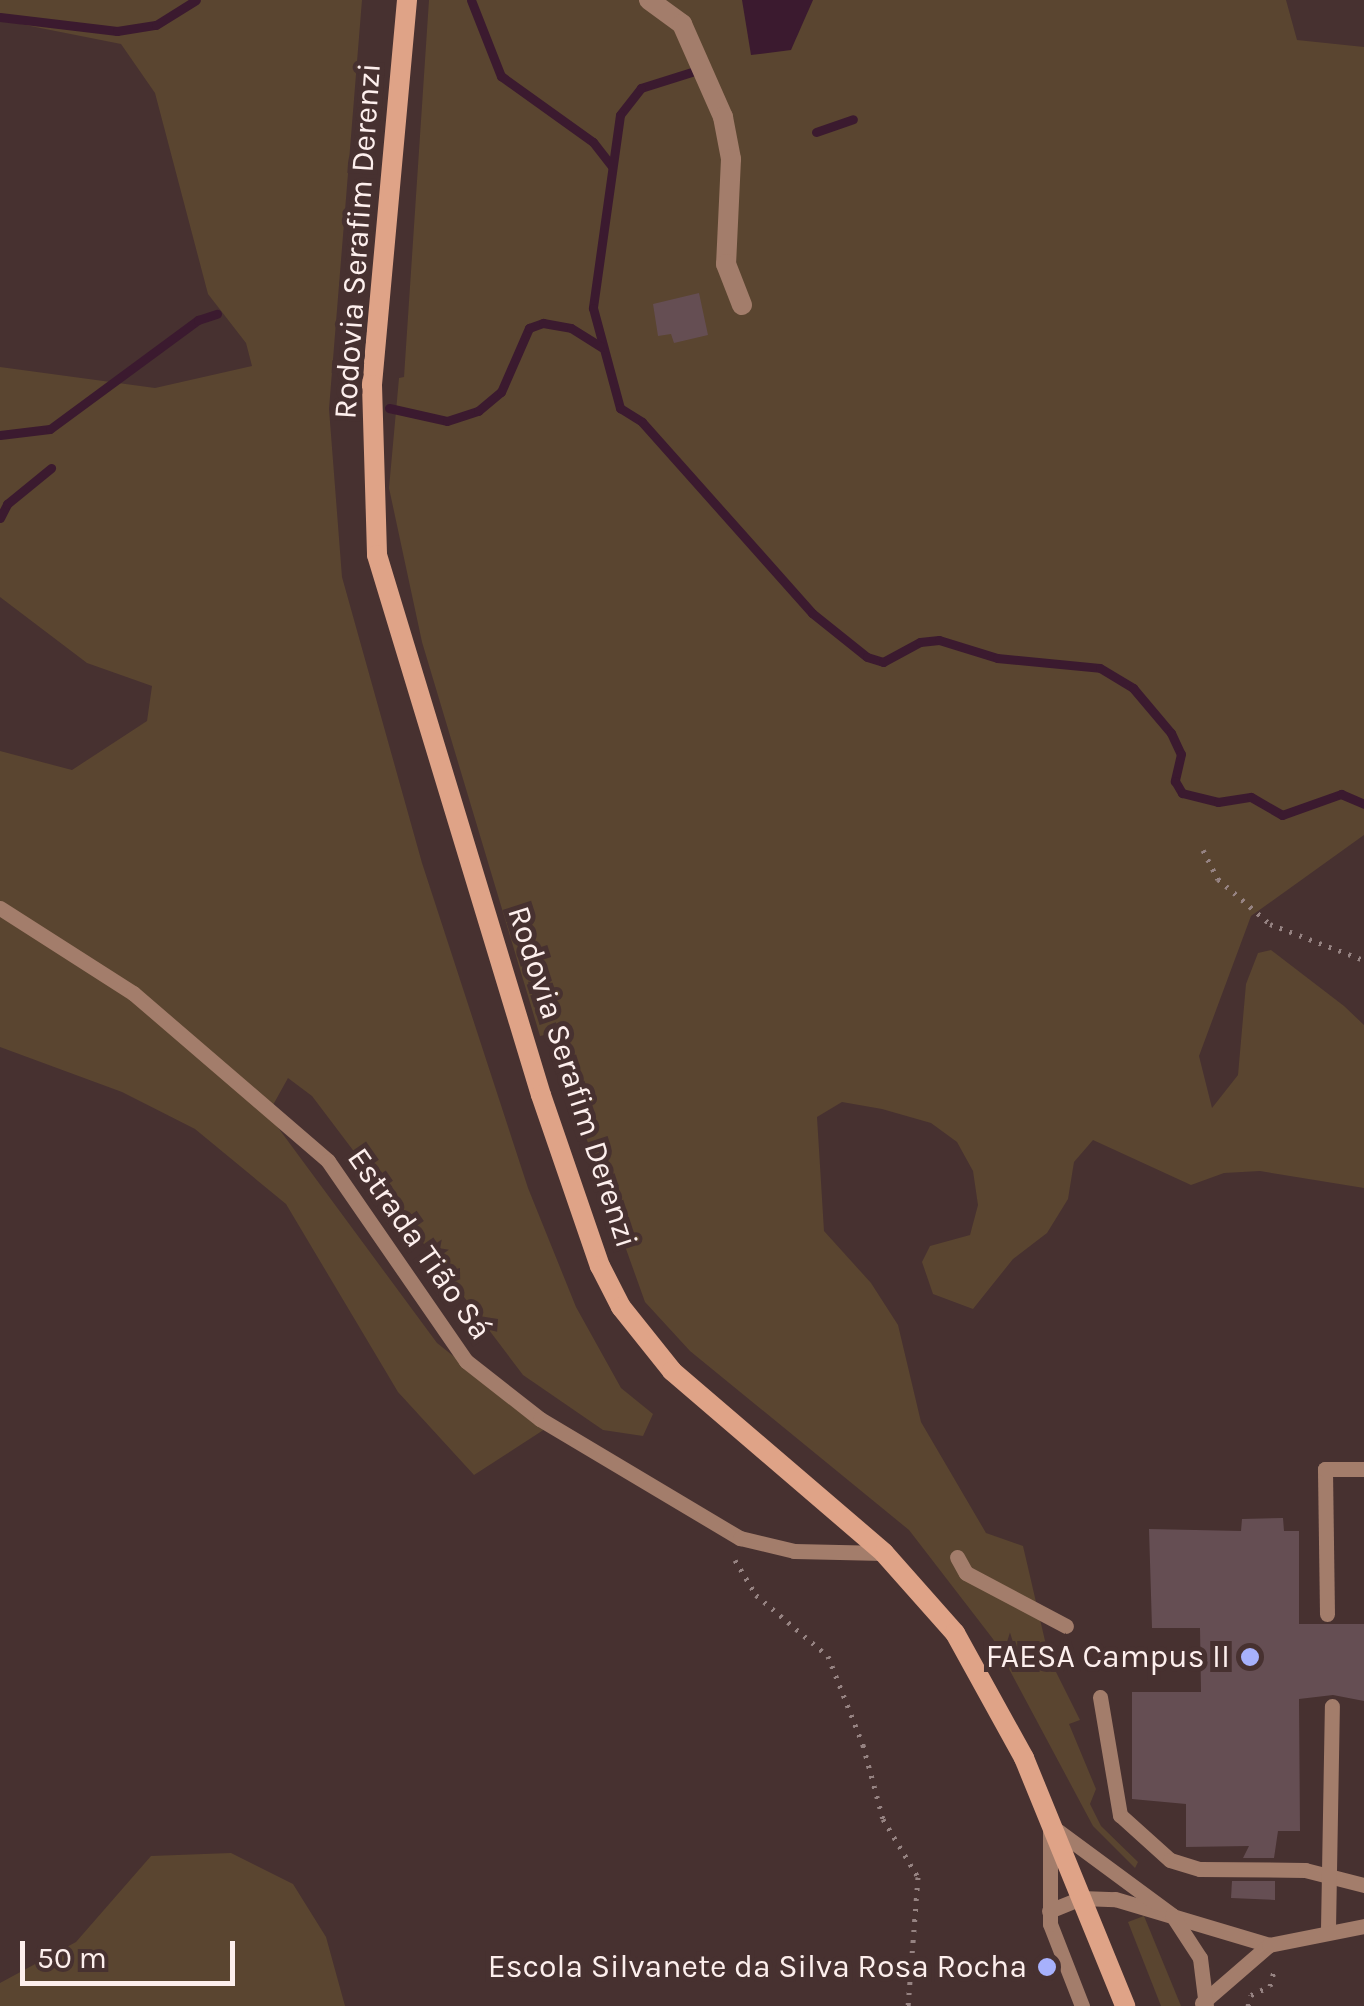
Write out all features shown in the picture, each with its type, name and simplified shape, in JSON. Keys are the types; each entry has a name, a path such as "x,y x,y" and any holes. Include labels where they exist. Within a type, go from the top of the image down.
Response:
{"main road":[{"name":"Rodovia Serafim Derenzi","path":"407,0 372,385 377,555 541,1096 600,1266 644,1338 756,1448 919,1587 980,1670 1125,2006"}],"street":[{"path":"648,0 682,24 724,117 732,159 726,264 742,304"}],"lane":[{"name":"Estrada Tião Sá","path":"0,908 133,993 328,1161 466,1361 540,1418 740,1538 794,1550 884,1554"},
{"path":"1327,1614 1324,1469 1364,1469"},
{"path":"957,1557 966,1573 1066,1626"},
{"path":"1100,1697 1120,1815 1170,1860 1200,1869 1331,1875 1364,1885"},
{"path":"1328,1929 1332,1706"},
{"path":"1050,1825 1050,1911 1082,2006"},
{"path":"1050,1825 1172,1914 1193,1939 1203,2004"},
{"path":"1050,1911 1081,1898 1114,1899 1269,1945"},
{"path":"1203,2004 1269,1945 1328,1929 1364,1926"}],"path":[{"path":"1203,850 1218,879 1270,924 1364,960"},
{"path":"740,1538 736,1563 746,1584 828,1656 863,1745 883,1819 918,1876 908,2006"}],"shaded area":[{"path":"0,0 362,0 329,409 342,577 422,863 528,1188 576,1307 621,1388 653,1414 643,1436 603,1430 523,1375 312,1096 288,1078 268,1114 437,1343 545,1429 474,1475 398,1392 286,1204 195,1129 122,1092 0,1047 0,751 72,770 147,721 152,686 87,663 0,597 0,367 155,388 252,366 246,343 208,294 155,93 121,44 0,20"},
{"path":"429,0 1286,0 1297,40 1364,47 1364,835 1251,916 1199,1056 1212,1108 1238,1075 1246,984 1258,953 1271,950 1344,1006 1364,1025 1364,1188 1260,1171 1224,1173 1191,1185 1093,1140 1074,1162 1068,1199 1047,1233 1013,1259 973,1309 933,1294 922,1262 930,1246 970,1235 978,1205 973,1171 957,1142 931,1123 882,1109 842,1102 817,1117 824,1231 871,1283 898,1325 921,1422 986,1533 1023,1546 1049,1658 1080,1720 1069,1724 1096,1789 1090,1804 1101,1826 1138,1862 1135,1868 1093,1826 993,1639 909,1530 690,1351 645,1302 549,1034 540,1036 422,642 389,488 399,378 404,377"},
{"path":"742,0 813,0 791,50 751,55"},
{"path":"231,1853 293,1884 326,1937 345,2006 0,2006 0,1983 76,1942 151,1856"},
{"path":"1144,1916 1181,2006 1161,2006 1128,1922"}],"building":[{"path":"699,293 708,335 674,343 671,334 658,336 653,304"},
{"name":"FAESA Campus II","path":"1283,1518 1284,1531 1299,1531 1299,1624 1364,1624 1364,1701 1333,1695 1299,1699 1300,1831 1278,1831 1274,1858 1243,1858 1249,1846 1186,1847 1186,1804 1132,1799 1132,1692 1201,1692 1200,1628 1152,1628 1149,1529 1241,1531 1242,1519"},
{"path":"1232,1881 1275,1881 1275,1900 1231,1898"}],"waterway":[{"path":"0,17 117,31 156,25 196,0"},
{"path":"471,0 501,76 593,142 612,166"},
{"path":"698,70 641,88 620,115 593,308 620,408 642,422 812,613 867,657 883,662 920,642 939,640 997,658 1100,668 1133,688 1171,733 1181,754 1175,781 1182,793 1218,802 1251,797 1282,815 1341,794 1364,804"},
{"path":"816,132 853,119"},
{"path":"0,435 50,429 198,320 217,314"},
{"path":"389,408 447,421 478,411 501,392 529,328 543,323 571,328 601,347"},
{"path":"0,518 7,504 51,468"}],"place":[{"name":"FAESA Campus II","path":"1250,1657"},
{"name":"Escola Silvanete da Silva Rosa Rocha","path":"1047,1967"}]}
